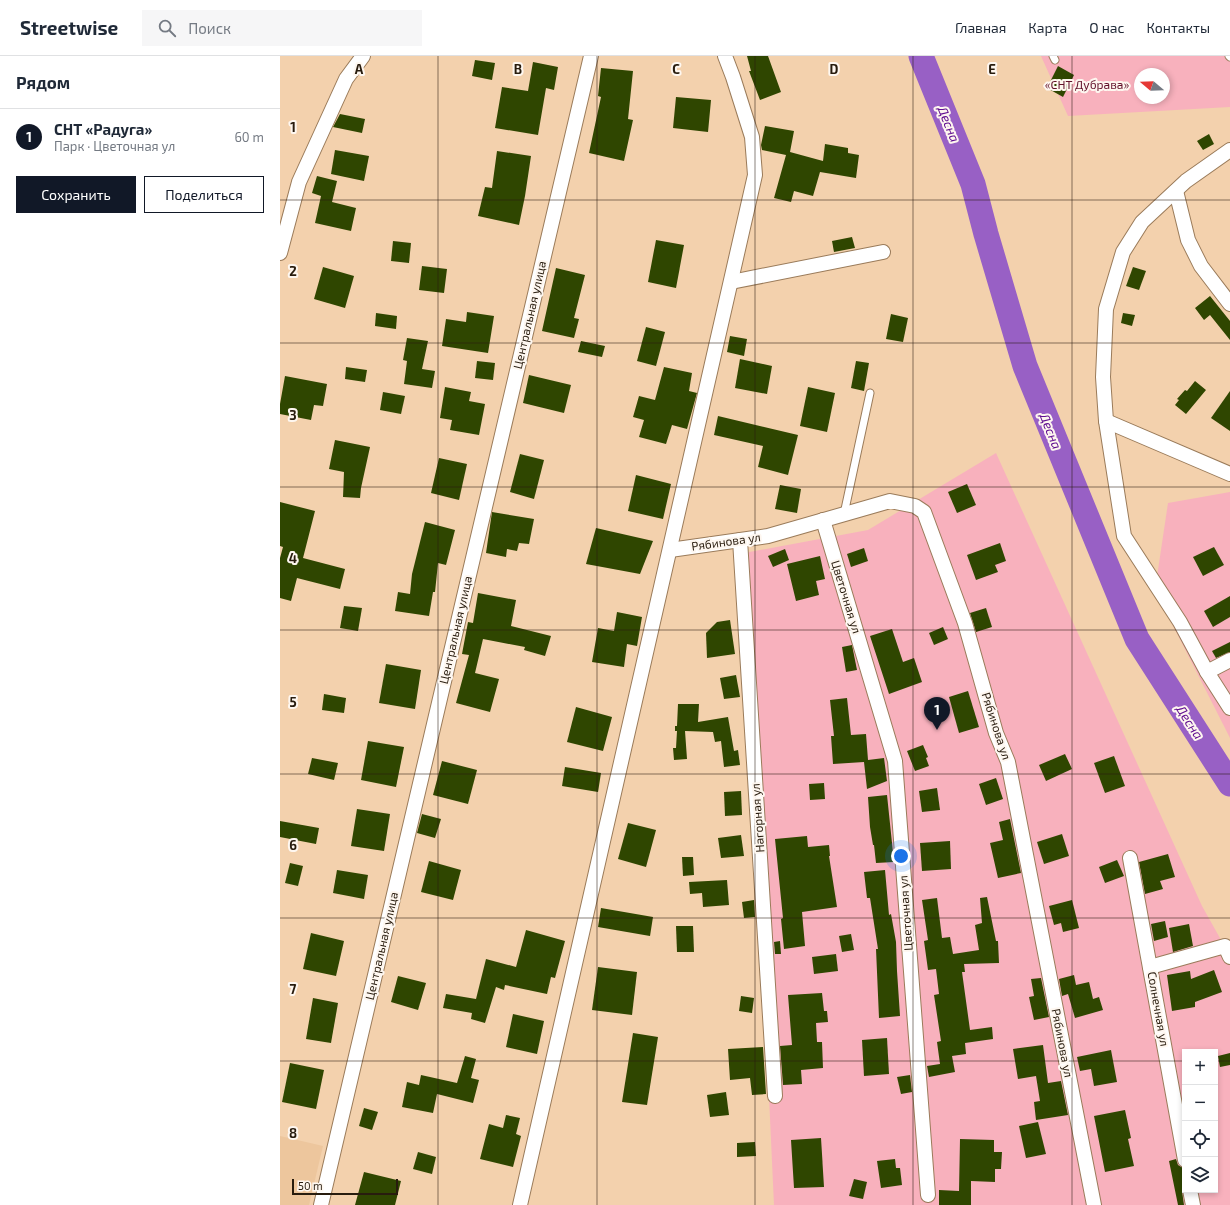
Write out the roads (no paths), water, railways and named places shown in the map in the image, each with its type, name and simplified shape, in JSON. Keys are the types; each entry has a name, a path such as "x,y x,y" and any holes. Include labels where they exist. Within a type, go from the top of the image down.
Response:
{"street":[{"path":"280,253 299,182 346,79 363,56"},
{"name":"Центральная улица","path":"321,1205 591,56"},
{"path":"520,1205 755,175 752,137 725,56"},
{"path":"1230,150 1186,181 1142,222 1123,252 1106,309 1103,377 1106,421 1124,536 1180,622 1207,672 1230,708"},
{"path":"1176,191 1188,240 1201,266 1230,304"},
{"path":"731,282 883,252"},
{"path":"1106,421 1230,474"},
{"name":"Рябинова ул","path":"670,550 768,536 890,501 915,506 924,512 965,623 996,733 1008,762 1094,1205"},
{"name":"Цветочная ул","path":"823,520 895,760 928,1196"},
{"name":"Нагорная ул","path":"740,540 775,1096"},
{"path":"1207,672 1230,660"},
{"name":"Солнечная ул","path":"1130,858 1184,1157"},
{"path":"1150,967 1225,946 1230,957"},
{"path":"1191,1193 1193,1205"}],"lane":[{"path":"844,514 870,393"}],"waterway":[{"name":"Десна","path":"921,56 973,184 986,234 1025,366 1137,639 1230,784"}],"place":[{"name":"СНТ «Радуга»","path":"937,730"}],"park label":[{"name":"«СНТ Дубрава»","path":"1087,85"}]}
